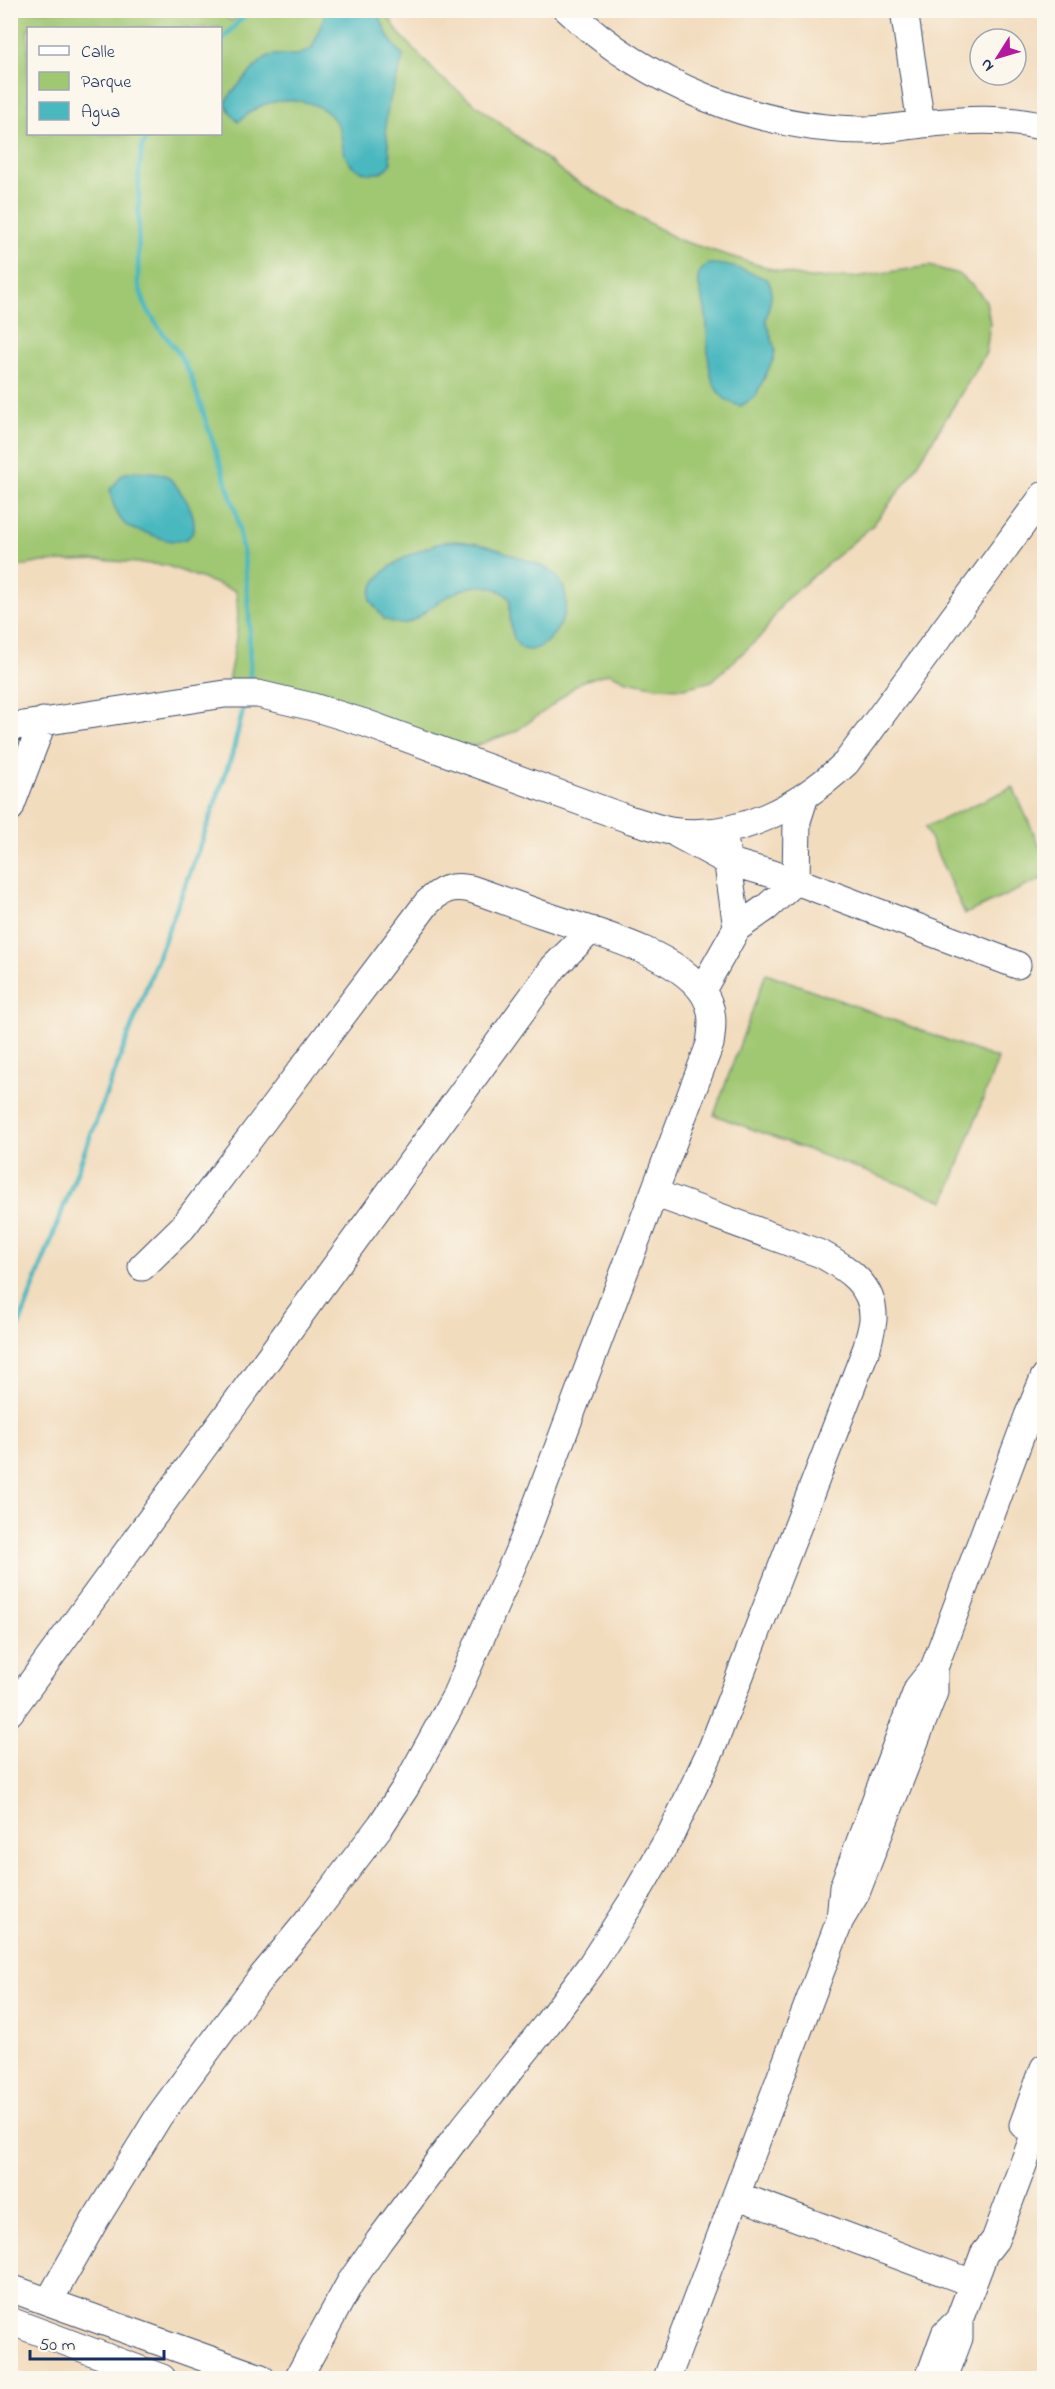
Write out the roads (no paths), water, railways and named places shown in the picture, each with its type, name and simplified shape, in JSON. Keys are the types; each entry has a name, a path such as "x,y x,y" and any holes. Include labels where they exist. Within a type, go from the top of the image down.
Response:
{"street":[{"path":"568,10 602,40 646,69 701,96 767,116 831,128 868,130 921,124 1001,120 1044,128"},
{"path":"904,10 921,124"},
{"path":"670,831 723,831 762,819 806,796 830,778 859,747 1044,495"},
{"path":"10,727 225,694 258,694 288,701 365,723 631,820 670,831 727,861 796,881 1017,965"},
{"path":"10,808 44,721"},
{"path":"702,990 737,928 767,907 796,881 797,821 806,796"},
{"path":"723,831 737,928"},
{"path":"49,2301 94,2220 159,2116 260,1979 308,1921 381,1825 429,1747 476,1653 523,1541 710,1044 713,1023 711,1006 702,990 677,969 663,961 591,930 471,889 450,887 437,893 427,903 183,1227 142,1267"},
{"path":"542,915 551,928 554,941 554,967"},
{"path":"10,1712 554,967 591,930"},
{"path":"298,2379 350,2283 367,2258 454,2139 580,1980 612,1934 671,1834 716,1738 867,1347 873,1319 871,1303 866,1288 841,1265 821,1254 654,1193"},
{"path":"667,2379 840,1920 843,1887 892,1777 934,1692 934,1668 1044,1378"},
{"path":"944,2379 959,2338 959,2320 984,2254 981,2237 1041,2099 1044,2068"},
{"path":"736,2195 972,2283"},
{"path":"10,2288 261,2379"},
{"path":"929,2379 945,2334 959,2320"},
{"path":"10,2321 153,2377"}],"water":[{"path":"326,11 377,11 389,38 403,56 386,121 391,164 380,172 367,173 350,163 344,153 338,126 325,110 316,106 306,102 285,100 265,104 238,122 226,105 237,87 267,57 299,54 312,48"},
{"path":"708,264 747,271 768,280 771,287 766,320 775,349 774,358 755,397 741,406 728,401 719,393 713,382 708,355 706,315 698,279 700,272"},
{"path":"135,471 159,473 173,482 193,516 191,535 185,539 169,541 132,529 124,523 116,510 110,490 123,474"},
{"path":"449,541 468,542 495,548 540,565 554,573 565,591 566,606 562,621 554,634 533,649 523,648 515,640 512,630 510,599 501,592 482,586 452,594 406,623 397,624 384,619 370,600 372,589 378,578 412,554"}],"waterway":[{"path":"222,40 249,10"},
{"path":"148,135 142,147 139,173 138,283 145,305 178,352 191,376 236,512 244,559 249,613 250,676 248,687"},
{"path":"10,1349 201,843 232,755 245,702"}]}
